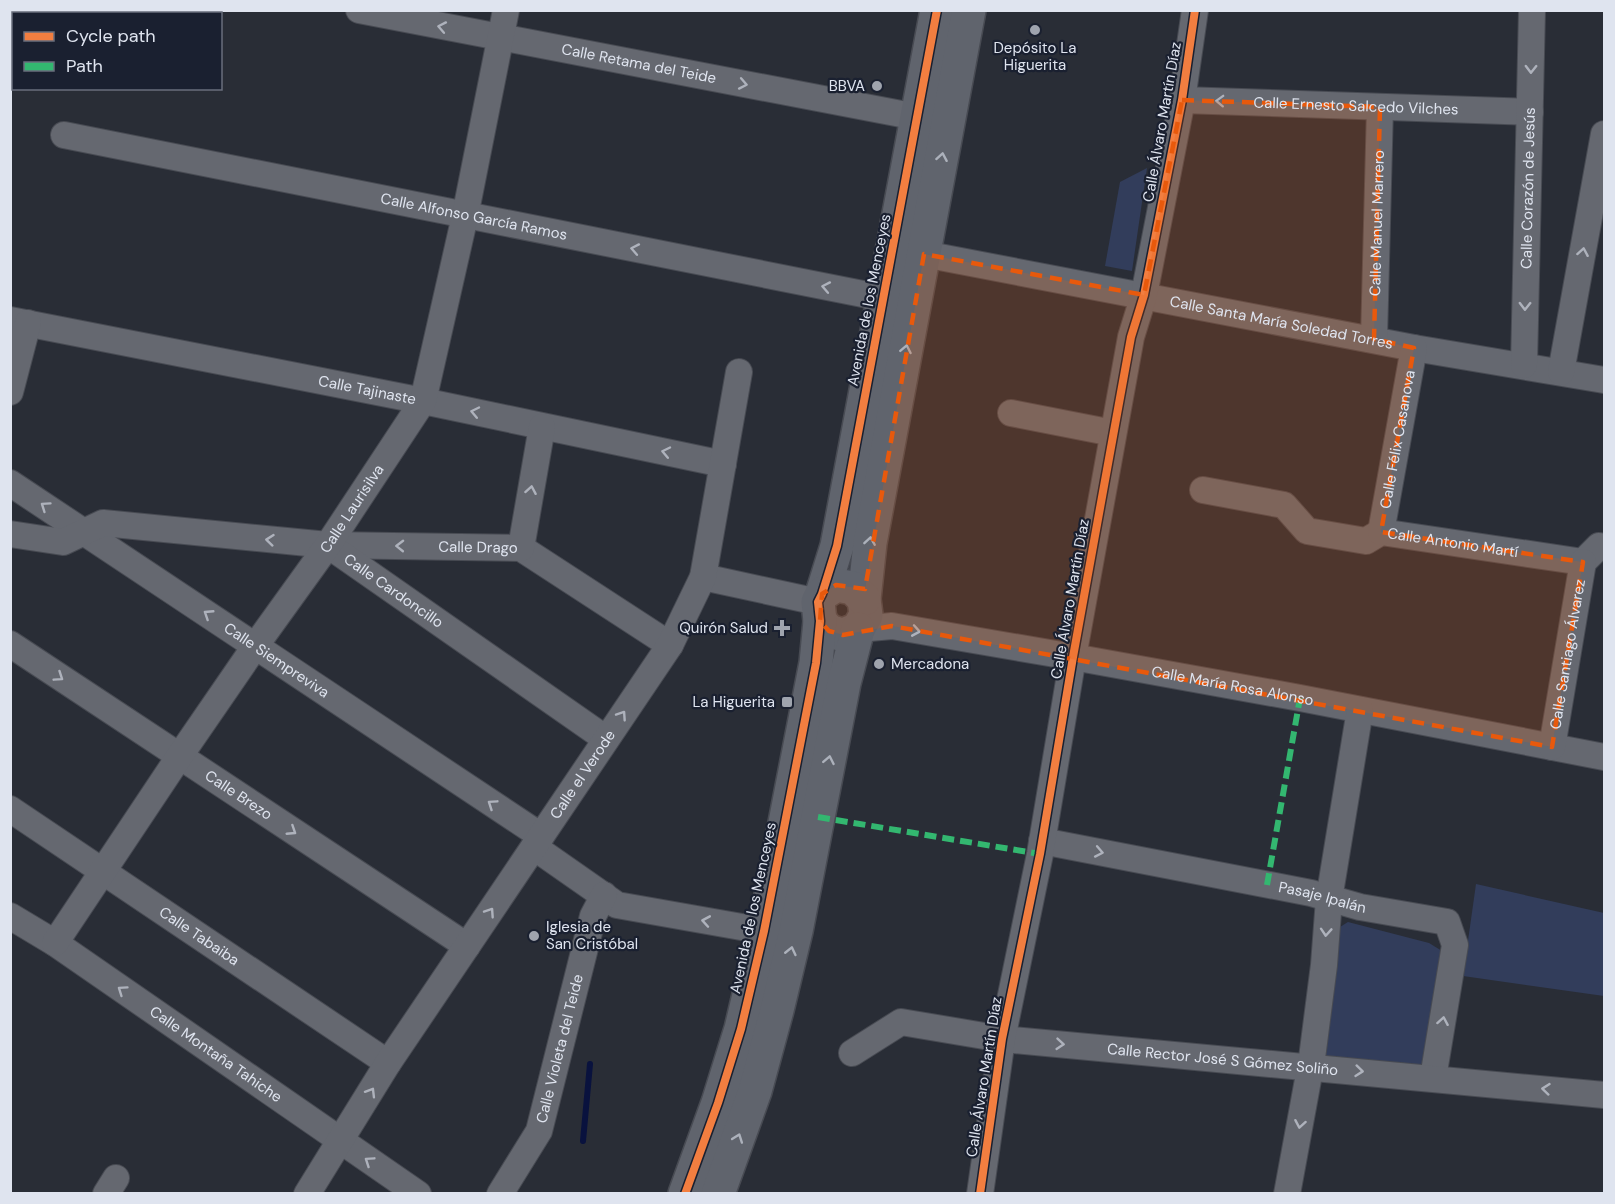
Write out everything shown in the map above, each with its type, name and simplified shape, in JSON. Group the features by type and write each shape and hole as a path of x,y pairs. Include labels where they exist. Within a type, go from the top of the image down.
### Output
{"main road":[{"name":"Avenida de los Menceyes","path":"685,1194 741,1029 764,931 816,663 820,606 837,546 937,10"},
{"path":"718,1194 755,1091 796,932 844,683 861,614 870,543 969,10"},
{"path":"820,606 829,631 843,635 861,614"}],"street":[{"name":"Calle Retama del Teide","path":"359,10 917,117"},
{"name":"Calle Laurisilva","path":"55,944 178,757 328,545 423,402 465,216 506,10"},
{"name":"Calle Álvaro Martín Díaz","path":"980,1194 1002,1039 1042,842 1072,657 1131,337 1144,295 1182,100 1195,10"},
{"name":"Calle Corazón de Jesús","path":"1524,365 1532,10"},
{"name":"Calle Ernesto Salcedo Vilches","path":"1182,100 1530,112"},
{"name":"Calle Manuel Marrero","path":"1374,339 1380,107"},
{"path":"1561,372 1605,134"},
{"name":"Calle Alfonso García Ramos","path":"64,135 883,298"},
{"name":"Calle Santa María Soledad Torres","path":"924,254 1414,348 1605,380"},
{"path":"10,392 19,321"},
{"name":"Calle Tajinaste","path":"19,321 723,464"},
{"name":"Calle Félix Casanova","path":"1381,532 1414,348"},
{"name":"Calle el Verode","path":"307,1194 388,1063 670,645 703,577 739,372"},
{"path":"1011,413 1113,433"},
{"path":"521,548 542,427"},
{"name":"Calle Siempreviva","path":"10,483 256,645 537,842 617,905 764,931"},
{"name":"Calle Antonio Martí","path":"1203,490 1284,506 1307,531 1366,541 1381,532 1583,562"},
{"name":"Calle Cardoncillo","path":"10,534 63,543 103,524 328,545 606,739"},
{"name":"Calle Drago","path":"328,545 521,548 670,645"},
{"path":"1583,562 1599,546 1605,547"},
{"name":"Calle Santiago Álvarez","path":"1552,747 1583,562"},
{"path":"703,577 820,606"},
{"name":"Calle María Rosa Alonso","path":"861,614 891,626 1072,657 1605,757"},
{"name":"Calle Brezo","path":"10,645 467,946"},
{"path":"1287,1194 1310,1067 1324,965 1329,899 1360,710"},
{"name":"Calle Tabaiba","path":"10,809 388,1063"},
{"name":"Pasaje Ipalán","path":"1042,842 1311,893 1390,913 1447,922 1455,945 1433,1078"},
{"name":"Calle Violeta del Teide","path":"500,1194 539,1131 593,916 604,896"},
{"name":"Calle Montaña Tahiche","path":"10,916 55,944 418,1194"},
{"name":"Calle Rector José S Gómez Soliño","path":"852,1053 901,1022 1002,1039 1605,1095"}],"highlighted area":[{"path":"1182,100 1380,107 1374,339 1414,348 1381,532 1583,562 1552,747 892,626 843,635 829,631 820,621 822,594 836,585 865,589 924,254 1144,295"}],"shaded area":[{"path":"1147,168 1132,271 1105,266 1120,182"},
{"path":"1476,884 1604,913 1604,996 1463,976"},
{"path":"1348,922 1429,943 1442,951 1423,1065 1331,1063 1321,1053 1340,927"}],"waterway":[{"path":"583,1141 590,1064"}],"marked path":[{"path":"1267,885 1300,698"},
{"path":"818,817 1040,854"}],"cycle path":[{"path":"685,1194 718,1103 741,1029 764,931 816,663 820,621 818,602 837,546 937,10"},
{"path":"980,1194 1002,1039 1040,854 1131,337 1144,295 1182,100 1195,10"}],"place":[{"name":"Depósito La Higuerita","path":"1035,30"},
{"name":"BBVA","path":"877,86"},
{"name":"Quirón Salud","path":"782,628"},
{"name":"Mercadona","path":"879,664"},
{"name":"La Higuerita","path":"787,702"},
{"name":"Iglesia de San Cristóbal","path":"534,936"}]}
